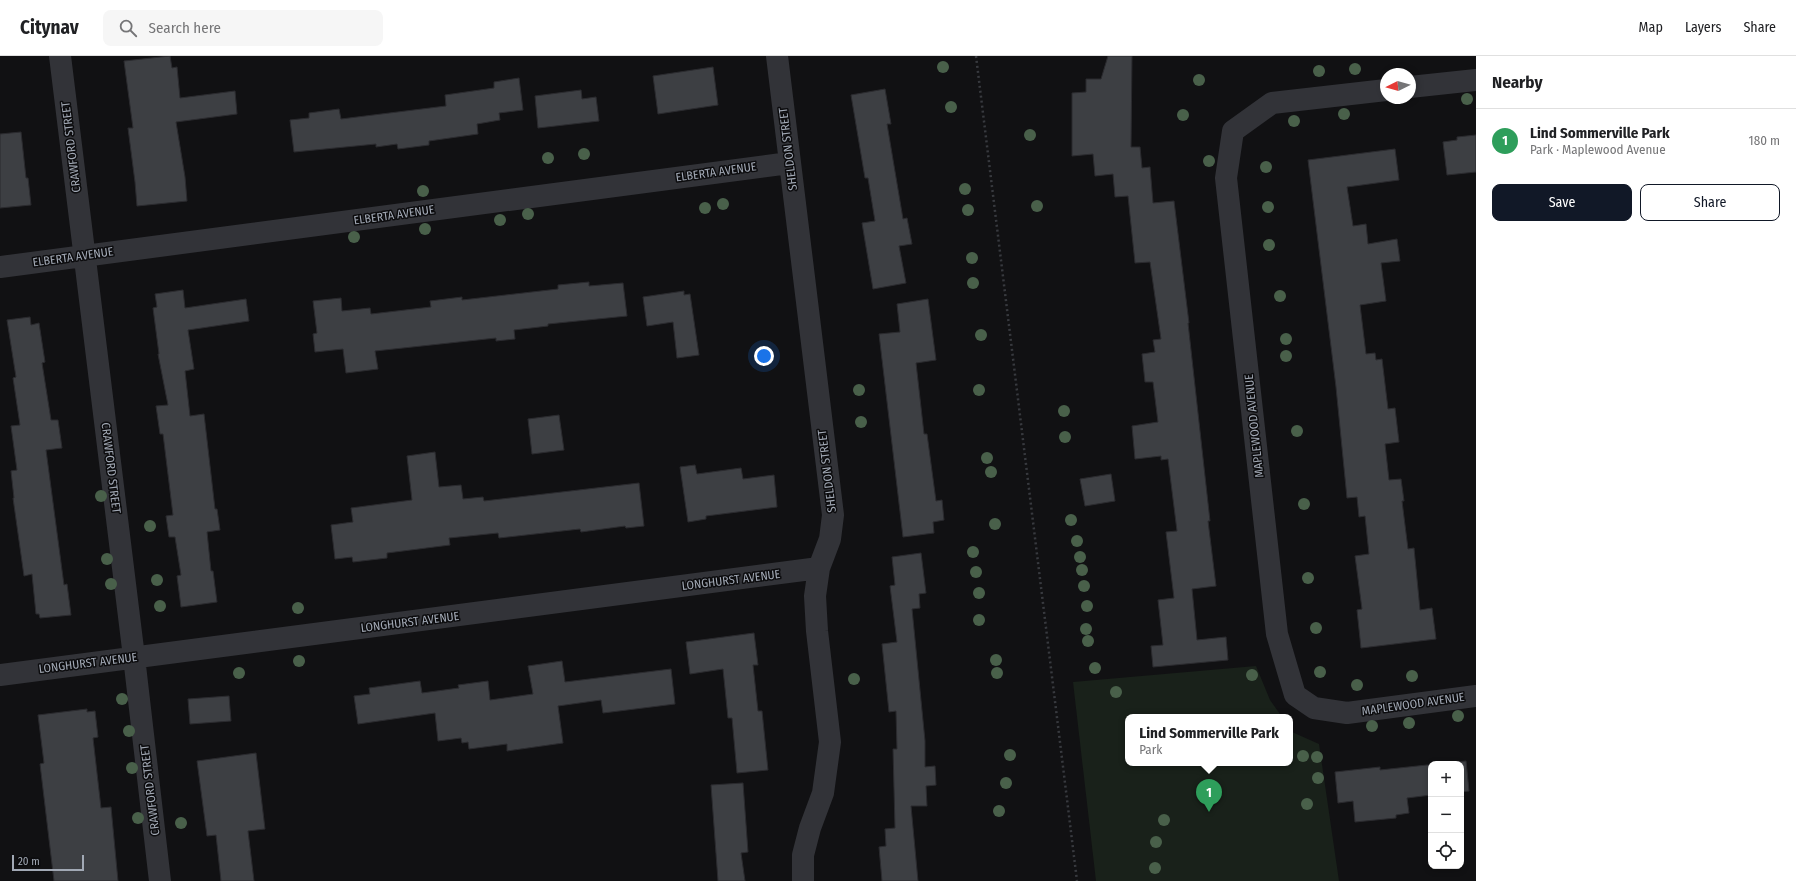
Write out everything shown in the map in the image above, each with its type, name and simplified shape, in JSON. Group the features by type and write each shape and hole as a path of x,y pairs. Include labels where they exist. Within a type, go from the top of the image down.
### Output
{"street":[{"name":"CRAWFORD STREET","path":"60,56 160,881"},
{"name":"SHELDON STREET","path":"777,56 833,515 830,539 819,568 815,596 817,631 830,742 823,793 810,828 803,855 803,881"},
{"path":"1416,86 1476,80"},
{"name":"MAPLEWOOD AVENUE","path":"1380,91 1272,103 1233,131 1226,178 1277,634 1295,695 1314,708 1347,713 1476,696"},
{"name":"ELBERTA AVENUE","path":"0,267 789,163"},
{"name":"LONGHURST AVENUE","path":"0,674 819,568"}],"path":[{"path":"976,56 1077,881"}],"shaded area":[{"path":"1256,666 1270,700 1280,714 1125,714 1125,766 1293,766 1293,732 1319,744 1339,881 1096,881 1073,682"}],"building":[{"path":"170,56 172,68 177,67 180,98 235,91 237,114 176,122 185,177 187,201 137,206 128,128 133,128 124,61"},
{"path":"1108,56 1132,56 1131,147 1140,147 1142,168 1150,167 1153,203 1174,201 1189,323 1210,521 1208,521 1216,586 1192,589 1197,640 1226,637 1228,660 1153,667 1151,646 1163,645 1158,600 1174,598 1166,532 1177,531 1168,459 1161,460 1161,456 1135,459 1132,426 1158,422 1153,382 1145,382 1142,354 1155,352 1153,340 1161,339 1150,262 1135,263 1128,196 1115,197 1113,174 1095,176 1093,154 1072,156 1072,93 1086,92 1086,79 1101,79"},
{"path":"713,67 718,105 658,114 653,76"},
{"path":"519,78 523,110 499,113 500,120 477,124 478,134 429,141 429,145 398,149 397,144 376,147 376,144 294,152 290,120 309,118 309,113 339,109 341,119 446,106 445,95 494,88 494,82"},
{"path":"885,89 891,124 887,124 903,219 907,218 912,244 899,246 906,283 873,289 862,223 875,221 868,178 865,178 851,95"},
{"path":"581,90 582,99 596,97 599,121 538,128 535,96"},
{"path":"21,132 26,178 28,178 31,205 0,208 0,134"},
{"path":"1476,135 1476,172 1447,175 1443,142 1457,140 1457,137"},
{"path":"1395,149 1399,180 1347,187 1353,226 1366,224 1368,244 1397,239 1400,261 1381,263 1386,301 1360,305 1366,354 1375,353 1376,360 1382,359 1388,409 1395,408 1399,442 1385,444 1389,480 1401,479 1408,549 1414,548 1420,610 1432,608 1436,639 1361,648 1357,610 1362,609 1355,556 1369,554 1365,516 1359,517 1357,497 1347,498 1336,387 1308,160"},
{"path":"589,282 589,286 623,283 627,316 548,324 548,326 514,330 515,339 496,341 496,338 375,351 378,369 346,373 343,349 315,352 313,334 317,333 313,301 341,298 342,311 370,308 371,314 431,307 430,301 462,297 462,300 558,289 558,285"},
{"path":"183,290 185,308 246,299 249,321 188,330 194,369 185,371 190,416 204,414 215,509 217,509 220,530 207,532 211,571 213,571 217,602 181,607 177,576 181,575 175,537 169,537 166,516 173,515 163,434 160,434 156,406 168,405 158,354 153,308 157,307 155,294"},
{"path":"684,291 684,295 690,294 699,355 677,358 673,322 647,326 643,297"},
{"path":"928,299 936,360 916,363 924,434 927,434 936,501 942,500 944,520 933,522 934,533 903,537 879,334 900,332 897,304"},
{"path":"30,317 31,325 39,323 45,362 42,363 51,420 58,420 62,448 46,450 64,585 67,584 71,615 40,618 39,614 36,614 32,574 24,576 13,498 11,471 17,470 11,426 20,425 13,378 16,377 7,320"},
{"path":"559,415 564,450 532,454 528,419"},
{"path":"435,452 439,487 461,485 463,499 483,497 484,501 639,483 644,526 626,528 625,526 581,532 580,529 499,538 498,533 449,538 450,545 387,553 387,558 353,562 352,557 335,559 331,525 353,522 351,508 412,500 407,456"},
{"path":"695,465 697,474 741,468 743,479 774,475 777,507 706,516 706,519 688,522 680,467"},
{"path":"1111,474 1115,501 1085,506 1080,479"},
{"path":"921,553 926,593 919,594 920,608 912,609 925,741 925,767 935,766 936,785 926,786 927,806 911,806 918,881 882,881 879,847 886,846 885,829 895,828 893,749 897,749 896,711 889,712 882,644 897,642 890,586 895,585 892,557"},
{"path":"754,633 758,665 753,665 758,711 762,711 768,770 737,773 732,718 728,718 723,669 690,674 686,642"},
{"path":"562,661 565,682 671,669 675,704 603,713 601,700 558,706 563,743 507,751 507,744 469,749 468,742 462,743 461,738 438,741 435,713 358,724 354,696 370,694 369,688 420,681 422,693 459,688 458,685 488,681 490,700 533,694 528,666"},
{"path":"229,696 231,721 190,724 188,699"},
{"path":"87,709 87,712 95,711 98,737 93,738 101,808 111,807 118,881 54,881 40,764 44,763 38,715"},
{"path":"256,753 265,829 248,831 254,881 221,881 216,835 207,836 197,761"},
{"path":"1464,761 1466,761 1469,791 1464,792"},
{"path":"1428,765 1428,795 1407,798 1409,813 1396,815 1396,818 1355,822 1353,801 1338,803 1335,772 1380,767 1380,770"},
{"path":"743,783 748,852 741,853 745,881 718,881 711,785"}],"place":[{"name":"Lind Sommerville Park","path":"1209,812"}]}
